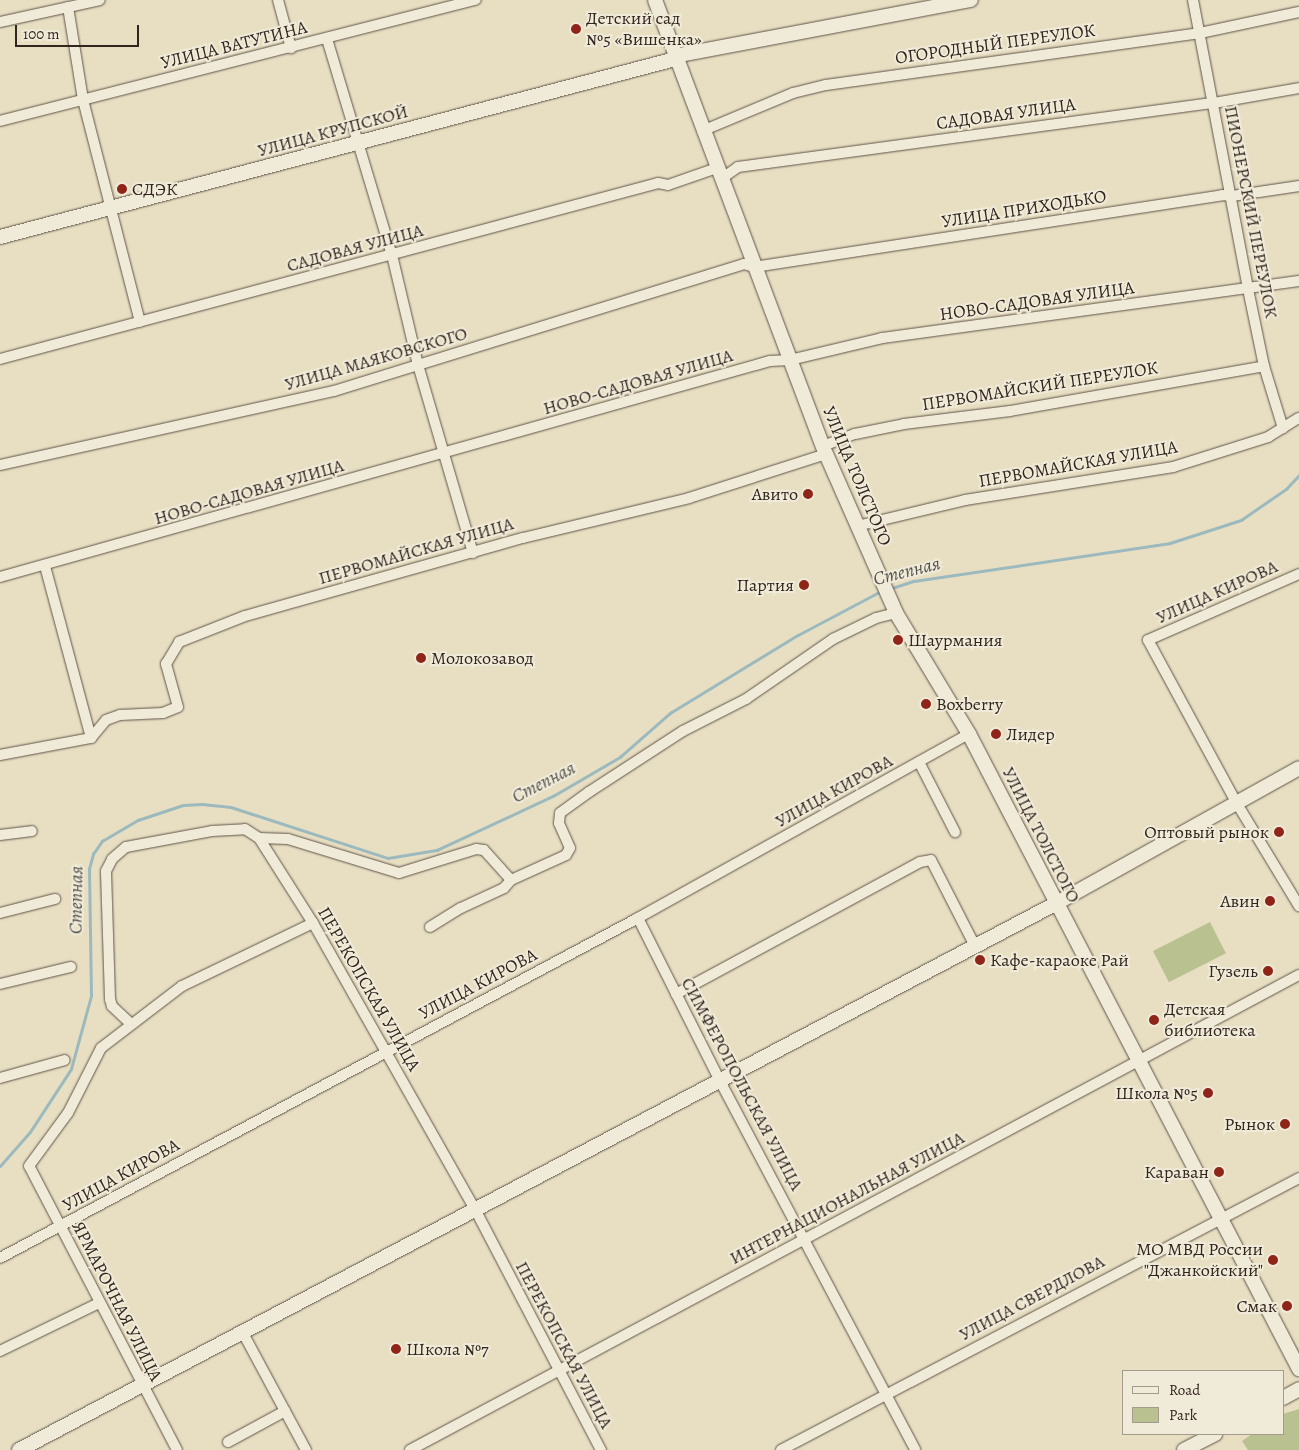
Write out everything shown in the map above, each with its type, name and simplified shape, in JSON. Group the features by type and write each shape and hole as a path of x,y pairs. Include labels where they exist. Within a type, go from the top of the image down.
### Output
{"main road":[{"name":"УЛИЦА ТОЛСТОГО","path":"655,0 674,58 824,450 894,610 969,734 1218,1218 1299,1369"},
{"name":"УЛИЦА КРУПСКОЙ","path":"0,237 674,58 972,0"},
{"path":"19,1450 476,1211 1055,904 1299,768"},
{"path":"1284,1397 1299,1389"},
{"path":"1184,1450 1213,1435"}],"street":[{"path":"0,22 100,0"},
{"path":"278,0 291,48"},
{"name":"УЛИЦА ВАТУТИНА","path":"0,121 476,0"},
{"name":"ПИОНЕРСКИЙ ПЕРЕУЛОК","path":"1193,0 1264,366 1283,428"},
{"path":"68,7 83,100 140,322"},
{"name":"ОГОРОДНЫЙ ПЕРЕУЛОК","path":"702,131 767,103 826,85 1200,33 1299,12"},
{"path":"327,39 356,144 392,254 418,365 446,454 473,553"},
{"name":"САДОВАЯ УЛИЦА","path":"0,359 658,183 668,186 719,173 738,166 1214,103 1299,88"},
{"name":"УЛИЦА ПРИХОДЬКО","path":"754,267 1222,195 1232,196 1299,186"},
{"name":"УЛИЦА МАЯКОВСКОГО","path":"0,465 334,391 744,264 754,267"},
{"name":"НОВО-САДОВАЯ УЛИЦА","path":"0,576 44,566 446,454 673,387 770,361 790,360 882,338 1299,281"},
{"name":"ПЕРВОМАЙСКИЙ ПЕРЕУЛОК","path":"824,450 856,434 904,424 1010,411 1264,366"},
{"name":"ПЕРВОМАЙСКАЯ УЛИЦА","path":"857,526 965,500 1173,467 1268,437 1299,418"},
{"name":"ПЕРВОМАЙСКАЯ УЛИЦА","path":"92,738 106,720 120,715 164,713 178,707 166,664 179,642 245,616 473,553 689,498 824,450"},
{"path":"0,755 92,738 44,566"},
{"name":"УЛИЦА КИРОВА","path":"1236,802 1148,640 1299,574"},
{"path":"430,927 504,888 511,880 566,855 570,848 559,823 560,813 590,792 683,731 746,699 833,639 894,610"},
{"name":"УЛИЦА КИРОВА","path":"0,1258 638,918 969,734"},
{"path":"919,762 955,832"},
{"path":"1236,802 1299,906"},
{"path":"313,923 182,986 130,1023 112,1006 110,999 106,872 112,859 126,847 203,833 245,829 259,838 288,839 398,873 476,849 484,850 511,880"},
{"path":"0,835 32,832"},
{"name":"ПЕРЕКОПСКАЯ УЛИЦА","path":"259,838 313,923 476,1211 601,1450"},
{"path":"676,994 920,862 931,860 975,946"},
{"path":"0,913 55,899"},
{"name":"СИМФЕРОПОЛЬСКАЯ УЛИЦА","path":"638,918 720,1081 804,1237 884,1395 915,1450"},
{"path":"0,984 71,967"},
{"name":"ИНТЕРНАЦИОНАЛЬНАЯ УЛИЦА","path":"410,1450 560,1372 804,1237 1138,1062 1299,975"},
{"name":"ЯРМАРОЧНАЯ УЛИЦА","path":"130,1023 101,1048 68,1113 29,1166 177,1450"},
{"path":"0,1078 65,1060"},
{"name":"УЛИЦА СВЕРДЛОВА","path":"781,1450 1218,1218 1299,1178"},
{"path":"0,1351 99,1303"},
{"path":"243,1333 306,1450"},
{"path":"228,1442 285,1411"}],"green space":[{"path":"1210,922 1226,953 1169,982 1153,951"},
{"path":"1299,1409 1299,1450 1248,1450 1242,1441 1251,1435 1284,1435 1284,1414"}],"waterway":[{"name":"Степная","path":"889,589 914,581 1170,543 1241,520 1286,489 1299,475"},
{"name":"Степная","path":"0,1166 30,1132 71,1069 91,996 89,869 93,854 102,841 138,820 183,805 202,804 231,807 388,858 437,850 553,796 620,757 670,713 798,635 881,591"}],"place":[{"name":"Детский сад №5 «Вишенка»","path":"576,29"},
{"name":"СДЭК","path":"122,189"},
{"name":"Авито","path":"808,494"},
{"name":"Партия","path":"804,585"},
{"name":"Шаурмания","path":"898,640"},
{"name":"Молокозавод","path":"421,658"},
{"name":"Boxberry","path":"926,704"},
{"name":"Лидер","path":"996,734"},
{"name":"Оптовый рынок","path":"1279,832"},
{"name":"Авин","path":"1270,901"},
{"name":"Кафе-караоке Рай","path":"980,960"},
{"name":"Гузель","path":"1268,971"},
{"name":"Детская библиотека","path":"1154,1020"},
{"name":"Школа №5","path":"1208,1093"},
{"name":"Рынок","path":"1285,1124"},
{"name":"Караван","path":"1219,1172"},
{"name":"МО МВД России \"Джанкойский\"","path":"1273,1260"},
{"name":"Смак","path":"1287,1306"},
{"name":"Школа №7","path":"396,1349"}]}
